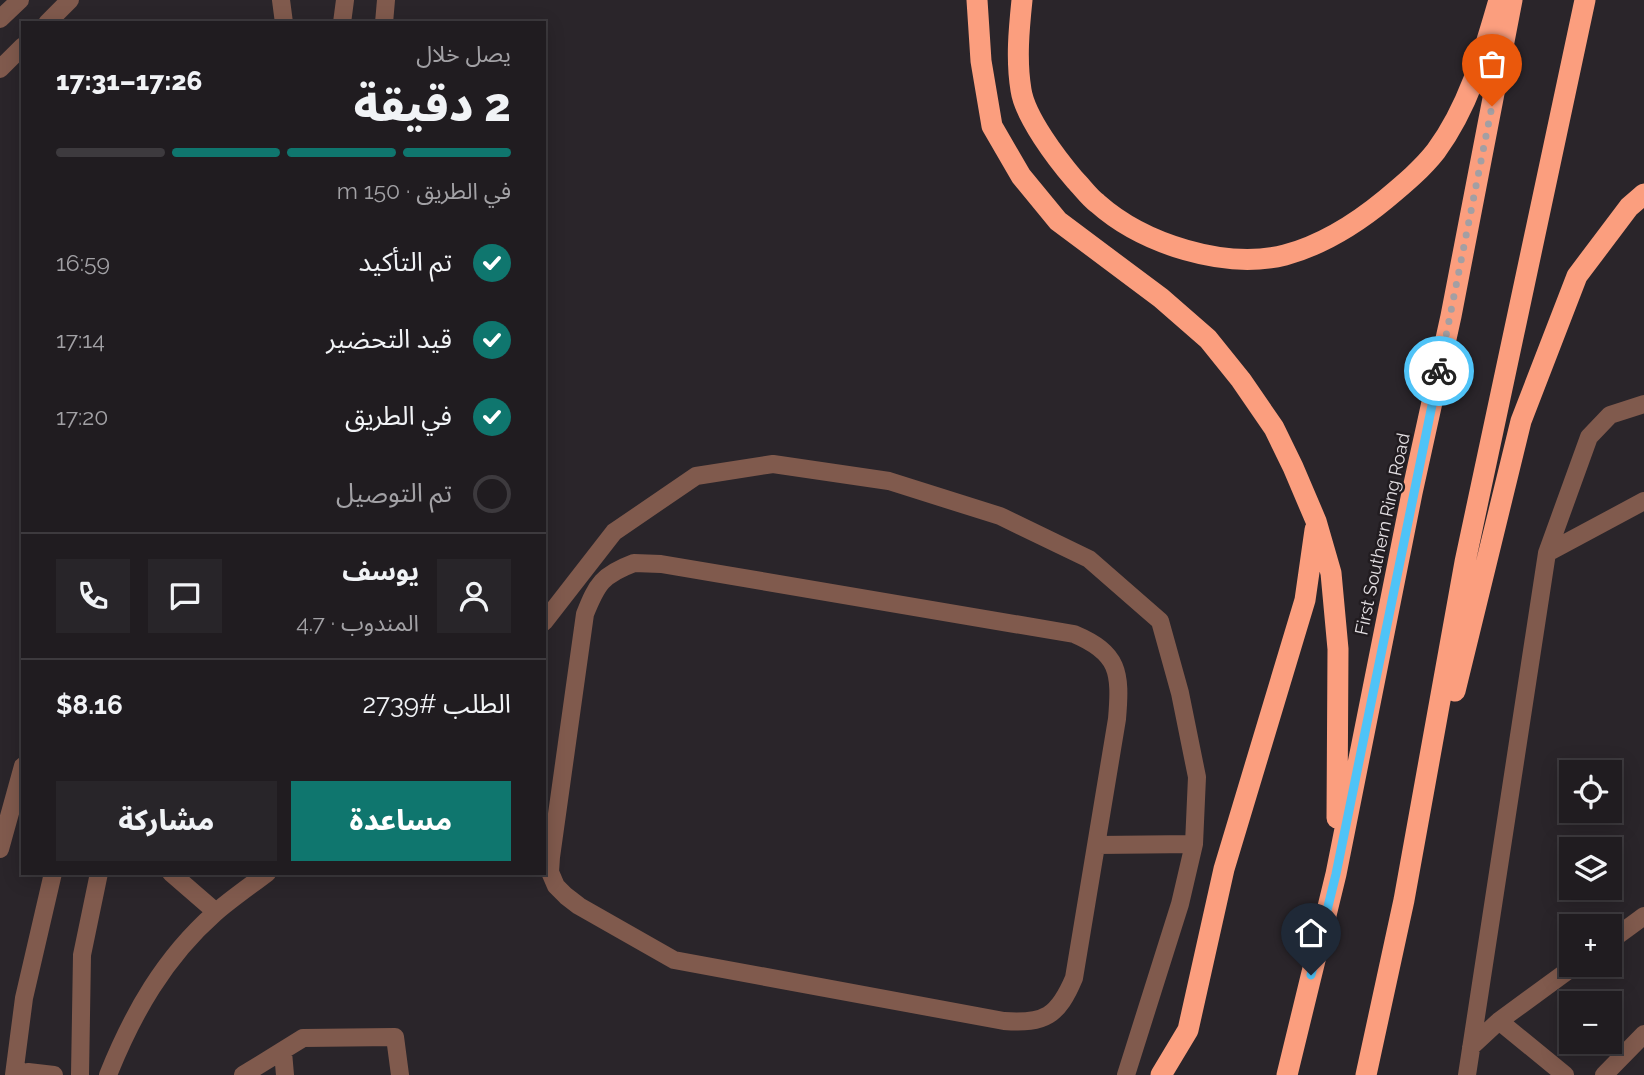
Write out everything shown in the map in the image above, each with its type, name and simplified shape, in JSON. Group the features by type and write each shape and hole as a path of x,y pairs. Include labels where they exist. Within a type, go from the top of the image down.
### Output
{"highway":[{"path":"977,0 981,61 992,126 1021,176 1058,221 1161,298 1208,339 1274,428 1316,521 1331,573 1338,649 1336,874"},
{"path":"1023,0 1018,39 1021,92 1040,134 1065,169 1096,203 1130,226 1201,255 1245,260 1285,255 1325,239 1365,216 1406,183 1434,153 1455,124 1481,60 1499,0"},
{"name":"First Southern Ring Road","path":"1287,1075 1336,874 1513,0"},
{"path":"1404,900 1465,562 1585,0"},
{"path":"1366,1075 1404,900 1521,421 1577,276 1629,207 1644,194"},
{"path":"1161,1075 1188,1030 1224,869 1305,600 1316,521"}],"street":[{"path":"1,15 20,0"},
{"path":"49,21 70,0"},
{"path":"281,0 284,21"},
{"path":"342,21 345,0"},
{"path":"384,21 386,0"},
{"path":"0,69 21,48"},
{"path":"1467,1075 1547,554 1589,437 1610,415 1644,404"},
{"path":"546,619 614,531 696,475 773,464 889,481 1000,516 1089,559 1160,621 1180,693 1197,777 1194,844 1180,904 1126,1075"},
{"path":"1547,554 1644,501"},
{"path":"634,563 661,564 1073,634 1097,644 1113,661 1120,690 1097,845 1074,978 1064,1001 1050,1015 1029,1023 1004,1021 674,960 579,906 556,886 550,872 585,614 595,588 614,570 634,563"},
{"path":"0,849 21,773"},
{"path":"1097,845 1194,844"},
{"path":"53,875 24,998 15,1075 28,1072 54,1075"},
{"path":"80,1075 82,955 99,875"},
{"path":"174,875 216,912"},
{"path":"108,1075 125,1032 152,984 176,953 216,912 264,875"},
{"path":"1622,932 1644,916"},
{"path":"1471,1047 1499,1021 1559,977"},
{"path":"1499,1021 1564,1075"},
{"path":"1604,1075 1644,1034"},
{"path":"243,1075 303,1038 395,1037 400,1075"},
{"path":"283,1052 285,1075"}],"way so far":[{"path":"1439,371 1492,106"}],"route":[{"path":"1311,975 1336,874 1439,371"}]}
